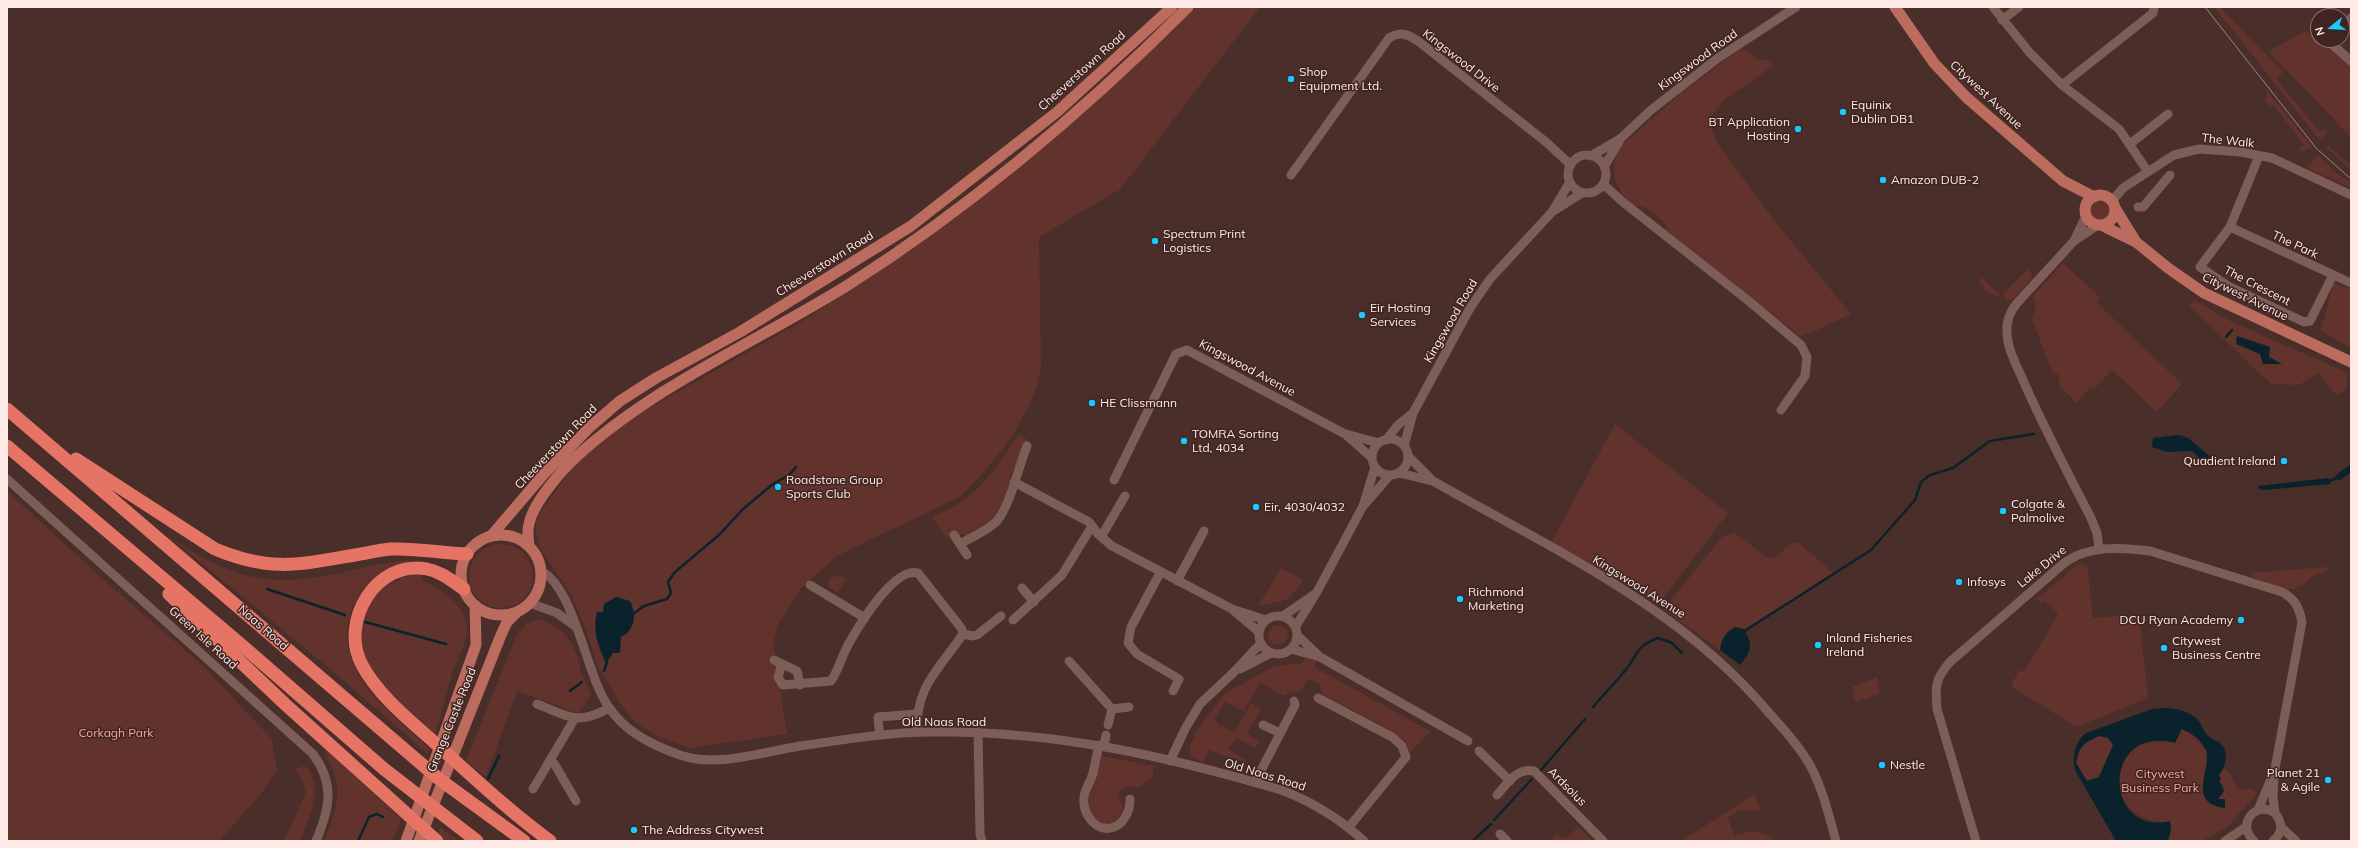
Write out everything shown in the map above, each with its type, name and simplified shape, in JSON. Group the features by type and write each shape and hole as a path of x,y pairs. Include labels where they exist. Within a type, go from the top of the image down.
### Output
{"highway":[{"name":"Naas Road","path":"7,409 439,779 524,841"},
{"path":"34,432 215,549 238,559 266,565 291,566 390,549 428,549 467,554"},
{"path":"7,446 384,769 477,841"},
{"path":"66,495 286,705 437,841"},
{"path":"464,589 442,573 426,569 405,570 393,574 373,587 362,604 356,622 355,647 362,665 374,682 396,707 476,780 550,841"}],"main road":[{"name":"Cheeverstown Road","path":"491,536 544,474 591,426 620,401 656,378 740,332 911,226 1057,112 1172,7"},
{"name":"Cheeverstown Road","path":"528,546 529,523 537,504 574,459 600,436 634,410 771,331 914,241 994,180 1084,105 1188,7"},
{"name":"Citywest Avenue","path":"1895,7 1902,13 1934,63 1966,97 2063,181 2086,211"},
{"name":"Citywest Avenue","path":"2063,181 2094,197"},
{"path":"2104,196 2113,205 2112,220 2099,225 2090,222 2086,211 2094,197 2104,196"},
{"name":"Citywest Avenue","path":"2113,205 2136,242"},
{"name":"Citywest Avenue","path":"2099,225 2136,242 2168,268 2204,293 2351,362"},
{"path":"502,535 514,537 528,546 536,555 541,571 539,588 530,603 516,612 495,614 475,605 464,589 461,571 467,554 481,540 491,536 502,535"},
{"name":"Grange Castle Road","path":"406,841 476,645 475,605"},
{"name":"Grange Castle Road","path":"419,841 462,729 501,635 508,622 516,612"}],"street":[{"name":"Kingswood Road","path":"1591,156 1620,139 1679,87 1796,7"},
{"path":"1993,7 2030,53 2062,85 2118,129 2161,183"},
{"path":"2002,20 2018,7"},
{"path":"2062,85 2153,13 2154,7"},
{"name":"Kingswood Drive","path":"1291,175 1389,38 1401,33 1409,34 1546,142 1571,165"},
{"path":"2336,48 2351,61"},
{"path":"2130,144 2168,114"},
{"name":"Kingswood Road","path":"1604,167 1620,139"},
{"name":"The Walk","path":"2113,205 2123,188 2174,155 2194,149 2209,148 2272,158 2351,195"},
{"path":"1591,156 1597,158 1604,167 1606,178 1603,184 1594,192 1582,192 1573,187 1570,182 1569,170 1571,165 1580,157 1591,156"},
{"name":"The Crescent","path":"2259,156 2230,227 2200,267 2217,280 2304,322 2310,321 2333,275"},
{"path":"2138,207 2144,206 2161,183 2170,175"},
{"name":"Kingswood Road","path":"1404,446 1413,413 1470,308 1490,279 1552,212 1570,182"},
{"path":"1603,184 1624,203 1722,279 1801,345 1807,357 1805,376 1781,410"},
{"name":"Kingswood Road","path":"1552,212 1582,192"},
{"path":"2074,241 2086,211"},
{"path":"2099,225 2074,241 2012,309 2007,332 2008,344 2029,394 2097,533 2099,549"},
{"name":"The Park","path":"2230,227 2351,283"},
{"name":"Kingswood Avenue","path":"1114,480 1176,354 1187,350 1345,434 1373,462"},
{"name":"Kingswood Road","path":"1383,441 1398,425 1413,413"},
{"name":"Kingswood Avenue","path":"1345,434 1383,441"},
{"path":"1296,626 1317,592 1363,506 1373,462 1374,450 1383,441 1397,441 1404,446 1408,456 1407,464 1363,506"},
{"path":"960,544 988,528 998,520 1006,507 1027,446"},
{"name":"Kingswood Avenue","path":"1408,456 1433,481 1621,588 1658,611 1712,653 1762,703 1799,748 1818,782 1836,841"},
{"path":"1373,462 1381,473 1395,474"},
{"name":"Kingswood Avenue","path":"1395,474 1433,481"},
{"name":"Green Isle Road","path":"7,478 313,754 322,766 329,797 326,812 316,841"},
{"path":"1014,482 1069,511 1092,526 1101,537 1112,546 1160,573 1232,609 1266,620"},
{"path":"1101,537 1125,496"},
{"path":"1013,620 1062,575 1092,526"},
{"path":"1177,581 1204,531"},
{"path":"954,535 967,555"},
{"name":"Lake Drive","path":"1976,841 1937,708 1936,692 1940,674 1950,662 2063,564 2079,554 2099,549 2132,548 2150,551 2282,592 2292,598 2300,613 2302,622 2274,774 2273,797 2275,813 2281,827"},
{"name":"Old Naas Road","path":"541,571 549,575 568,605 592,676 609,708 623,724 646,742 688,758 736,758 806,745 917,732 978,732 1039,736 1101,746 1255,782 1305,799 1349,827 1364,841"},
{"path":"800,685 797,671 778,662 778,673 780,682 783,685 800,685 831,682 848,645 865,618 884,593 902,575 914,572 921,575 962,629 963,634"},
{"path":"1160,573 1131,627 1128,643 1137,654 1179,679 1173,691"},
{"path":"810,586 865,618"},
{"path":"1022,588 1034,602"},
{"path":"1283,616 1317,592"},
{"path":"530,603 562,615 576,627"},
{"path":"1232,609 1259,632 1261,643 1271,653"},
{"path":"1259,632 1266,620 1277,615 1283,616 1296,626 1298,636 1320,657 1468,741"},
{"path":"963,634 973,636 977,635 1001,616"},
{"path":"917,732 917,714 923,692 931,675 963,634"},
{"path":"1234,672 1271,653 1282,654 1291,649 1298,636"},
{"path":"1170,761 1185,729 1200,704 1234,672 1261,643"},
{"path":"1291,649 1320,657"},
{"path":"1069,661 1112,709"},
{"path":"1318,698 1392,737 1402,746 1406,757 1349,827"},
{"path":"1255,782 1295,704 1294,701"},
{"path":"537,704 575,718 589,718 609,708"},
{"path":"1112,709 1129,707"},
{"path":"1108,725 1112,709"},
{"path":"879,728 878,717 917,714"},
{"path":"533,790 575,718"},
{"path":"1263,725 1280,733"},
{"path":"978,732 980,834 982,841"},
{"path":"1106,736 1101,746 1093,774 1084,797 1088,815 1097,827 1103,829 1116,826 1128,813 1130,799"},
{"path":"1480,751 1510,781"},
{"path":"550,760 556,765 576,801"},
{"name":"Ardsolus","path":"1497,795 1519,772 1526,769 1534,771 1603,841"},
{"name":"Lake Drive","path":"2246,827 2249,817 2258,810 2274,774"},
{"path":"2258,810 2267,809 2275,813"},
{"path":"2225,841 2246,827 2253,841 2250,841"},
{"path":"2273,841 2280,833 2281,827"},
{"path":"2281,827 2296,841"},
{"path":"1500,834 1507,841"}],"green space":[{"name":"Roadstone Group Sports Club","path":"1193,7 1260,7 1118,192 1117,191 1039,237 1041,367 1037,385 1030,402 1011,437 999,454 961,496 837,556 801,588 778,625 773,643 787,734 690,748 658,737 635,722 623,707 598,667 584,625 571,594 540,549 535,528 539,514 579,458 634,417 811,316 964,211 1005,179"},
{"path":"2214,7 2220,7 2283,72 2276,79 2320,132 2325,129 2326,130 2326,135 2319,139"},
{"path":"2306,31 2310,34 2310,48 2328,48 2351,66 2351,137 2269,52"},
{"path":"1744,49 1758,60 1770,61 1773,66 1723,101 1713,114 1712,128 1717,143 1774,220 1851,314 1815,331 1800,336 1667,231 1666,224 1649,209 1634,205 1622,193 1615,179 1614,163 1620,147 1680,94 1739,50"},
{"path":"2267,91 2312,147 2302,152 2299,149 2304,145 2273,104 2268,108 2268,102 2265,102"},
{"path":"2329,146 2351,166 2351,169 2326,148"},
{"path":"2318,155 2338,174 2351,182 2351,188 2307,168"},
{"path":"2100,201 2107,204 2110,211 2107,218 2100,221 2093,218 2090,211 2093,204"},
{"path":"2063,263 2101,298 2097,303 2182,384 2157,412 2112,370 2094,389 2091,386 2077,403 2059,386 2059,375 2053,373 2032,320 2036,305 2033,296"},
{"path":"2028,269 2032,278 2012,300 2006,301 2006,298 2002,295"},
{"path":"1981,277 2001,295 1998,297 1988,292 1979,283"},
{"path":"2333,283 2351,289 2351,348 2321,331"},
{"path":"2195,300 2230,321 2346,372 2347,389 2336,395 2318,373 2299,385 2271,384 2189,306"},
{"path":"1615,424 1728,513 1662,600 1657,602 1551,543"},
{"path":"1018,435 1028,440 1011,475 1006,497 998,512 990,521 965,537 963,533 959,535 957,532 947,538 932,517 960,502 982,484 992,473"},
{"name":"Corkagh Park","path":"7,491 105,581 200,663 272,739 277,770 260,795 219,841 7,841"},
{"path":"1735,533 1767,557 1773,559 1792,543 1798,542 1833,573 1745,629 1750,648 1740,665 1664,609 1722,537"},
{"path":"166,534 219,566 237,573 275,580 296,580 318,577 385,563 408,560 408,566 378,579 369,584 363,590 351,611 347,636 350,655 358,674 384,707 430,749 428,754 328,667"},
{"path":"501,544 519,550 527,558 533,576 527,594 519,602 501,608 483,602 475,594 469,576 475,558 483,550"},
{"path":"2077,565 2087,565 2093,618 2139,614 2148,698 2076,727 2011,686 2019,670 2024,672 2058,614 2045,601 2040,603 2037,599"},
{"path":"2327,567 2328,570 2310,578 2302,586 2300,584 2294,590 2292,588 2287,591 2252,577 2251,573"},
{"path":"1281,568 1304,580 1288,599 1258,606"},
{"path":"409,575 423,575 422,581 438,588 446,594 459,608 467,624 466,638 452,674 434,736 382,685 371,670 364,655 361,638 363,620 366,611 375,597 394,582"},
{"path":"841,576 846,578 838,593 829,587 828,581 830,577"},
{"path":"539,620 556,627 568,638 576,652 581,668 580,670 591,695 578,713 517,691 486,777 466,761 517,635 526,624"},
{"path":"1278,625 1285,628 1288,635 1285,642 1278,645 1271,642 1268,635 1271,628"},
{"path":"1306,658 1317,661 1314,667 1430,731 1410,753 1405,740 1375,722 1322,694 1320,684 1308,679 1299,693 1293,692 1284,696 1260,683 1244,711 1225,702 1215,718 1219,725 1235,732 1251,703 1261,709 1247,733 1260,742 1255,748 1236,738 1228,749 1247,761 1246,763 1208,750 1204,761 1202,762 1191,757 1190,747 1196,732 1224,694 1274,666 1302,663"},
{"path":"1877,677 1880,694 1855,702 1852,687"},
{"name":"Citywest Business Park","path":"2182,729 2195,736 2206,751 2207,767 2204,772 2207,799 2220,800 2217,799 2219,775 2224,769 2228,771 2238,789 2253,789 2257,794 2227,827 2202,841 2168,841 2171,830 2165,822 2151,820 2139,815 2129,807 2122,796 2118,785 2119,773 2123,761 2133,750 2144,744 2171,737"},
{"path":"2100,736 2108,738 2113,745 2099,777 2087,781 2076,763 2084,745 2090,740"},
{"path":"325,748 401,819 392,841 324,841 337,802 337,785"},
{"path":"1102,756 1154,766 1153,777 1138,788 1127,786 1122,789 1118,795 1124,810 1115,821 1109,825 1098,821 1091,815 1089,807 1089,796"},
{"path":"305,766 311,774 314,783 314,802 300,841 284,841 306,792 302,780 294,769"},
{"path":"1755,794 1760,810 1739,811 1728,817 1734,836 1753,831 1772,837 1773,841 1681,841"},
{"path":"440,827 458,841 444,841 437,835"},
{"path":"1578,827 1593,841 1549,841 1556,835 1567,838"}],"water":[{"path":"2237,336 2270,347 2269,357 2282,364 2263,364 2260,354 2236,344"},
{"path":"2179,435 2188,438 2219,464 2204,460 2192,451 2167,452 2152,447 2153,438"},
{"path":"2351,464 2351,472 2339,481 2335,476"},
{"path":"2328,478 2331,484 2264,490 2259,489 2258,486"},
{"path":"616,597 630,601 634,612 634,617 632,626 626,634 621,637 620,653 613,653 606,664 597,639 595,626 597,612 603,612 604,604"},
{"path":"1735,627 1744,629 1750,644 1749,652 1740,665 1720,650 1724,637"},
{"path":"2152,709 2174,709 2189,713 2197,719 2205,733 2219,742 2225,750 2225,763 2219,775 2221,780 2219,781 2224,791 2218,799 2225,799 2225,808 2213,805 2206,799 2203,792 2203,784 2207,757 2206,750 2199,740 2182,729 2175,743 2151,741 2134,749 2123,763 2120,780 2123,798 2132,813 2148,821 2170,821 2171,830 2168,841 2116,841 2076,772 2074,762 2075,751 2082,736 2086,733","holes":["2100,736 2108,738 2113,745 2099,777 2087,781 2076,763 2079,752 2083,745 2090,740"]}],"waterway":[{"path":"2226,337 2232,330"},
{"path":"1743,632 1871,550 1915,500 1921,482 1930,475 1953,468 1990,441 2034,434"},
{"path":"632,615 644,606 667,599 671,593 668,582 675,572 719,535 743,509 773,484 789,475 796,467"},
{"path":"2329,481 2337,478"},
{"path":"267,589 345,615"},
{"path":"365,622 446,644"},
{"path":"1593,707 1624,672 1640,648 1650,641 1658,638 1672,643 1682,653"},
{"path":"604,671 607,662"},
{"path":"570,691 582,682"},
{"path":"1541,770 1585,719"},
{"path":"488,779 499,756"},
{"path":"1494,820 1532,779"},
{"path":"358,841 369,817 377,814 383,817"},
{"path":"1473,841 1491,824"}],"tram line":[{"path":"2205,7 2316,148 2351,179"}],"place":[{"name":"Shop Equipment Ltd.","path":"1291,79"},
{"name":"Equinix Dublin DB1","path":"1843,112"},
{"name":"BT Application Hosting","path":"1798,129"},
{"name":"Amazon DUB-2","path":"1883,180"},
{"name":"Spectrum Print Logistics","path":"1155,241"},
{"name":"Eir Hosting Services","path":"1362,315"},
{"name":"HE Clissmann","path":"1092,403"},
{"name":"TOMRA Sorting Ltd, 4034","path":"1184,441"},
{"name":"Quadient Ireland","path":"2284,461"},
{"name":"Roadstone Group Sports Club","path":"778,487"},
{"name":"Eir, 4030/4032","path":"1256,507"},
{"name":"Colgate & Palmolive","path":"2003,511"},
{"name":"Infosys","path":"1959,582"},
{"name":"Richmond Marketing","path":"1460,599"},
{"name":"DCU Ryan Academy","path":"2241,620"},
{"name":"Inland Fisheries Ireland","path":"1818,645"},
{"name":"Citywest Business Centre","path":"2164,648"},
{"name":"Nestle","path":"1882,765"},
{"name":"Planet 21 & Agile","path":"2328,780"},
{"name":"The Address Citywest","path":"634,830"}]}
